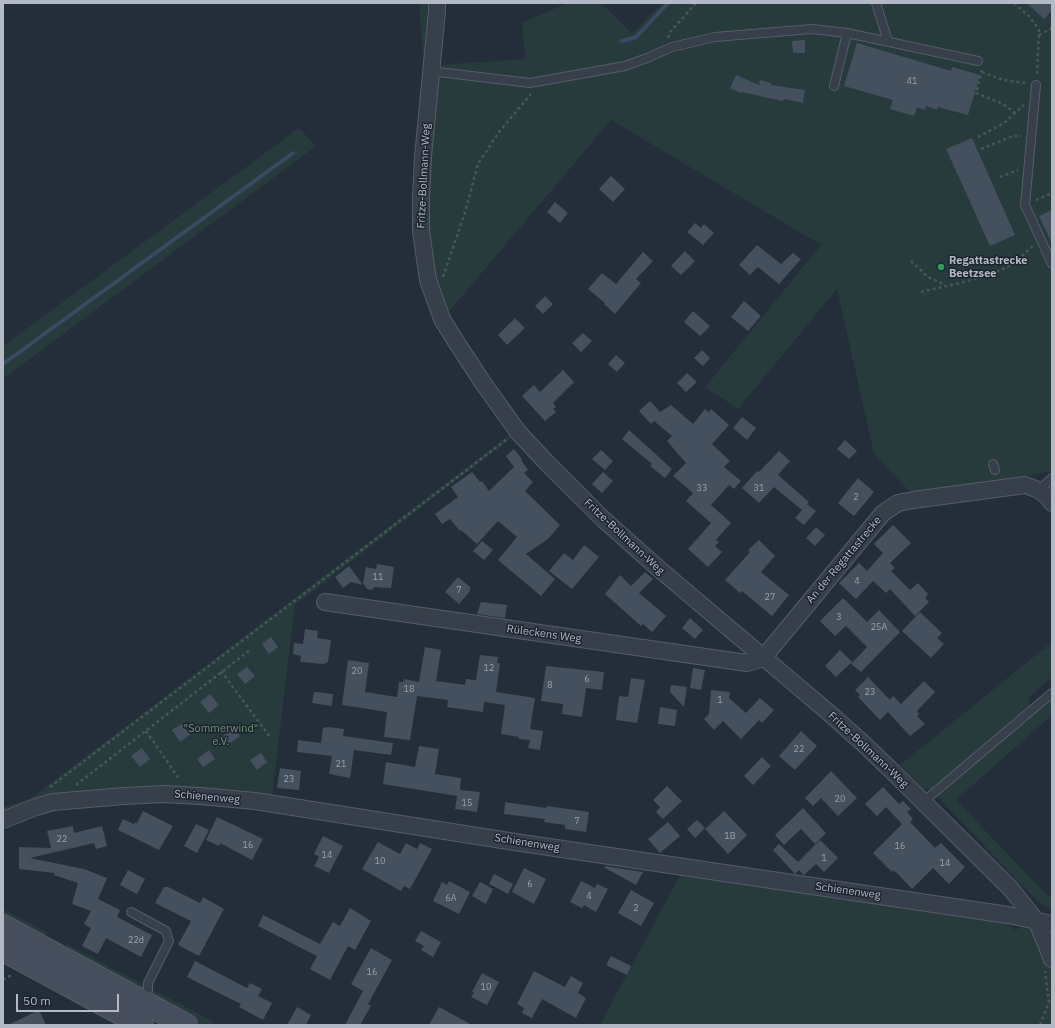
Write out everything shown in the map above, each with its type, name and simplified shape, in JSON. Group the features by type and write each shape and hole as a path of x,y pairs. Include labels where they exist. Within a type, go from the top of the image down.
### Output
{"main road":[{"path":"6,934 186,1025"},
{"path":"3,950 142,1025"}],"street":[{"name":"Fritze-Bollmann-Weg","path":"436,3 437,11 430,71 421,196 421,231 428,280 442,319 455,340 518,432 603,519 688,594 865,745 1045,923 1048,965"},
{"name":"An der Regattastrecke","path":"763,658 883,513 898,503 1025,485 1039,490"},
{"path":"1039,490 1052,503"},
{"name":"Rüleckens Weg","path":"325,602 747,663 763,658"},
{"name":"Schienenweg","path":"3,820 36,806 53,802 124,796 163,794 255,801 515,842 1008,915 1045,923"}],"lane":[{"path":"876,3 888,41"},
{"path":"430,71 530,83 625,66 666,50 715,37 812,30 888,41 978,61"},
{"path":"834,86 848,34"},
{"path":"1036,85 1025,205 1052,264"},
{"path":"1039,490 1052,478"},
{"path":"923,802 1052,693"},
{"path":"131,912 166,931 169,941 148,983 148,990 143,1002"}],"path":[{"path":"666,50 670,32 696,3"},
{"path":"982,72 1002,80 1036,85 1040,35 1039,30 1030,17 1014,3"},
{"path":"1040,35 1052,28"},
{"path":"978,61 982,72 976,94 1003,104 1016,113"},
{"path":"435,300 465,212 478,164 499,132 543,80"},
{"path":"978,137 1004,123 1024,105 1034,102"},
{"path":"981,149 1013,136 1032,136"},
{"path":"1000,177 1029,165"},
{"path":"1025,205 1052,193"},
{"path":"921,292 985,275 1012,264 1041,239"},
{"path":"911,261 928,277 946,286"},
{"path":"36,806 40,794 61,781 518,432"},
{"path":"71,788 250,650"},
{"path":"221,671 270,737"},
{"path":"146,731 182,782"},
{"path":"1040,1025 1049,1002 1048,965"},
{"path":"3,980 15,973"}],"green space":[{"path":"419,3 430,3 424,77"},
{"name":"Regattastrecke Beetzsee","path":"567,3 601,3 632,34 662,3 1052,3 1052,471 928,494 908,490 874,454 837,289 738,409 705,387 821,245 611,120 446,315 432,278 426,230 437,65 525,59 522,23"},
{"path":"299,128 316,146 3,379 3,346"},
{"name":"\"Sommerwind\" e.V.","path":"512,433 514,436 295,605 272,796 76,797 3,824 3,807 31,798"},
{"path":"1052,642 1052,677 1028,698 1030,705 1036,712 1052,699 1052,715 956,800 1046,894 1052,896 1052,911 1036,900 929,788 924,789 900,765"},
{"path":"680,875 1002,918 1015,930 1033,922 1052,973 1052,1025 600,1025"},
{"path":"3,909 48,933 45,938 3,916"},
{"path":"67,944 214,1022 210,1025 202,1025 65,949"}],"building":[{"path":"1027,3 1052,3 1052,10 1044,19"},
{"path":"805,40 805,53 793,53 792,41"},
{"path":"857,43 951,71 952,67 980,75 968,115 938,107 937,110 926,106 925,110 917,107 914,116 890,109 893,100 844,86"},
{"path":"736,75 759,85 760,80 771,83 771,85 805,90 803,103 785,99 782,101 741,93 730,88"},
{"path":"972,138 1015,235 990,246 946,149"},
{"path":"611,176 625,189 613,202 599,189"},
{"path":"555,202 568,213 560,223 547,212"},
{"path":"1052,210 1052,244 1039,216"},
{"path":"695,223 701,228 704,224 714,233 703,245 687,232"},
{"path":"757,245 781,264 793,253 801,259 779,284 758,267 750,275 739,265"},
{"path":"685,251 695,261 681,275 671,266"},
{"path":"643,252 653,261 636,279 641,283 615,314 604,304 605,303 588,289 602,273 616,284"},
{"path":"545,296 553,304 543,314 535,306"},
{"path":"744,301 761,316 748,331 731,317"},
{"path":"693,311 710,326 700,336 684,322"},
{"path":"515,318 525,328 507,345 498,335"},
{"path":"583,333 592,341 581,352 572,343"},
{"path":"702,350 710,358 703,366 694,358"},
{"path":"616,355 625,363 617,372 608,364"},
{"path":"563,370 574,382 553,403 556,407 553,409 556,412 545,421 522,396 534,385 540,392"},
{"path":"687,373 697,382 686,392 677,383"},
{"path":"650,401 660,412 671,405 693,424 705,409 709,412 711,409 729,425 712,444 730,461 724,467 741,481 734,489 729,485 711,505 731,523 716,540 719,542 715,546 722,552 708,567 688,549 711,523 686,501 693,493 673,476 686,463 667,441 672,436 654,421 651,424 639,411"},
{"path":"742,417 756,428 747,440 733,428"},
{"path":"629,430 672,469 665,478 650,466 652,464 622,439"},
{"path":"845,440 857,451 849,459 837,449"},
{"path":"514,449 528,470 524,473 533,482 525,491 560,525 548,539 526,554 555,579 541,596 498,560 517,537 498,521 477,544 461,530 460,531 450,519 442,524 435,514 458,497 451,487 472,472 480,482 482,481 489,491 514,467 506,456"},
{"path":"601,450 613,461 605,470 592,459"},
{"path":"779,451 790,461 778,475 809,502 802,510 774,487 759,503 742,488 757,471 759,472"},
{"path":"603,472 613,481 602,493 592,484"},
{"path":"858,478 874,492 854,516 838,503"},
{"path":"807,504 816,511 804,525 795,518"},
{"path":"893,525 911,543 890,563 895,568 891,571 910,590 918,583 928,594 925,598 929,602 915,616 890,589 886,593 873,581 856,599 839,583 859,563 867,571 883,553 874,544"},
{"path":"816,527 825,535 815,546 806,538"},
{"path":"759,540 775,556 761,572 789,595 772,616 742,591 740,593 725,580 750,552 748,550"},
{"path":"482,541 493,550 484,560 473,551"},
{"path":"584,545 599,557 572,589 549,571 564,553 573,560"},
{"path":"377,564 394,567 391,588 375,587 372,590 367,589 363,583 366,567 376,569"},
{"path":"349,566 363,585 351,582 343,588 335,577"},
{"path":"645,572 653,579 639,593 666,616 652,632 643,624 641,626 605,594 620,575 631,586"},
{"path":"458,577 470,587 470,591 459,604 445,592"},
{"path":"843,598 867,622 879,610 900,632 861,672 851,664 867,647 846,626 835,636 820,621"},
{"path":"481,602 507,605 505,618 477,614"},
{"path":"920,612 942,633 937,638 944,644 931,658 902,631"},
{"path":"690,618 703,630 695,639 682,628"},
{"path":"305,629 318,631 317,638 331,640 328,662 324,664 300,662 301,656 293,654 294,643 303,644"},
{"path":"271,637 278,647 269,654 262,644"},
{"path":"425,647 441,650 436,681 465,685 466,679 476,680 480,655 498,657 497,663 500,663 496,692 535,698 530,729 543,731 540,750 528,748 530,740 519,739 519,737 501,734 505,705 484,702 483,712 447,707 448,700 417,696 410,740 384,737 387,712 342,705 348,660 369,663 365,692 397,697 399,682 403,682 404,679 419,682"},
{"path":"840,650 852,662 836,677 825,666"},
{"path":"546,666 604,672 602,690 586,688 582,717 562,714 563,704 541,701"},
{"path":"247,667 255,676 245,684 237,674"},
{"path":"693,668 705,670 701,690 690,688"},
{"path":"868,677 890,700 893,696 901,704 924,681 935,692 917,711 919,714 917,716 925,724 910,736 888,712 880,720 858,697 860,695 855,690"},
{"path":"631,678 645,680 637,723 616,720 619,696 628,697"},
{"path":"671,685 687,687 684,707 670,692"},
{"path":"711,690 730,692 729,698 746,713 760,698 774,710 762,723 759,720 741,739 723,721 714,730 704,719 709,714"},
{"path":"314,692 333,694 332,706 312,703"},
{"path":"210,694 219,705 209,713 200,702"},
{"path":"660,707 677,710 675,726 658,724"},
{"path":"182,724 190,735 180,742 172,730"},
{"path":"328,727 344,729 343,736 393,743 391,755 354,750 350,778 329,774 332,756 297,752 298,740 321,743 323,728"},
{"path":"234,728 240,736 229,744 223,736"},
{"path":"801,731 817,746 795,770 779,756"},
{"path":"419,746 439,749 435,774 461,778 460,790 480,792 477,812 455,809 457,796 383,784 386,762 415,767"},
{"path":"142,748 150,759 140,767 131,756"},
{"path":"209,750 215,759 203,767 197,759"},
{"path":"261,753 267,762 257,770 250,760"},
{"path":"762,757 771,766 753,785 744,776"},
{"path":"280,768 301,771 299,790 277,788"},
{"path":"831,771 857,798 838,816 821,798 813,806 805,798"},
{"path":"667,786 682,801 663,819 656,812 660,807 653,800"},
{"path":"883,787 899,804 903,801 911,809 907,812 913,819 910,822 935,848 941,843 965,867 949,884 933,868 912,889 899,875 893,870 892,872 873,853 902,824 886,807 877,816 865,804"},
{"path":"505,802 589,812 586,832 565,829 565,825 544,822 545,819 504,814"},
{"path":"803,808 826,833 815,844 801,829 784,845 775,835"},
{"path":"143,811 173,826 159,850 118,830 123,819 134,824 135,822 137,823"},
{"path":"724,811 747,835 728,854 705,829"},
{"path":"217,817 263,839 252,860 220,843 219,846 206,840"},
{"path":"697,820 705,828 695,838 687,829"},
{"path":"668,822 680,836 660,853 648,839"},
{"path":"196,824 209,830 197,853 184,846"},
{"path":"73,826 74,833 102,826 107,846 96,849 94,843 30,858 84,869 107,878 98,899 120,910 117,917 152,935 141,957 106,938 98,954 82,946 91,928 84,924 91,911 72,904 78,883 54,875 55,873 19,869 19,847 51,848 47,831"},
{"path":"323,836 343,846 329,873 314,866 319,857 314,854"},
{"path":"820,840 838,858 824,872 816,864 804,875 799,870 795,874 773,850 779,844 798,862"},
{"path":"378,842 400,854 406,843 417,849 420,843 432,849 410,889 404,886 401,891 362,869"},
{"path":"605,866 643,872 636,885 605,868"},
{"path":"524,868 546,879 534,904 512,892"},
{"path":"128,870 145,879 137,894 120,885"},
{"path":"494,874 513,884 508,894 489,884"},
{"path":"449,881 470,892 459,914 433,901 442,882 447,885"},
{"path":"581,881 595,888 597,884 608,889 596,912 584,905 582,908 570,902"},
{"path":"480,882 493,889 486,904 472,896"},
{"path":"164,887 168,887 200,903 203,897 224,909 199,956 178,945 191,921 155,903"},
{"path":"631,890 654,903 641,926 618,913"},
{"path":"350,908 371,921 355,950 348,946 330,980 310,969 317,956 258,926 263,915 320,944 333,922 340,926"},
{"path":"421,931 441,942 433,957 421,950 424,946 415,941"},
{"path":"371,948 392,960 368,1004 371,1006 360,1025 345,1025 363,991 351,984"},
{"path":"611,956 631,966 627,975 606,965"},
{"path":"195,961 247,988 250,983 262,989 258,996 272,1003 263,1020 239,1007 241,1004 187,977"},
{"path":"534,971 565,987 571,976 583,983 578,993 586,998 576,1018 542,999 532,1018 522,1013 524,1008 517,1004"},
{"path":"482,973 499,982 487,1005 471,997"},
{"path":"297,1007 311,1015 306,1025 287,1025"},
{"path":"439,1007 472,1025 429,1025"},
{"path":"39,1010 46,1025 8,1025"}],"waterway":[{"path":"622,41 636,37 668,3"},
{"path":"3,364 293,153"}],"place":[{"name":"Regattastrecke Beetzsee","path":"941,267"}]}
